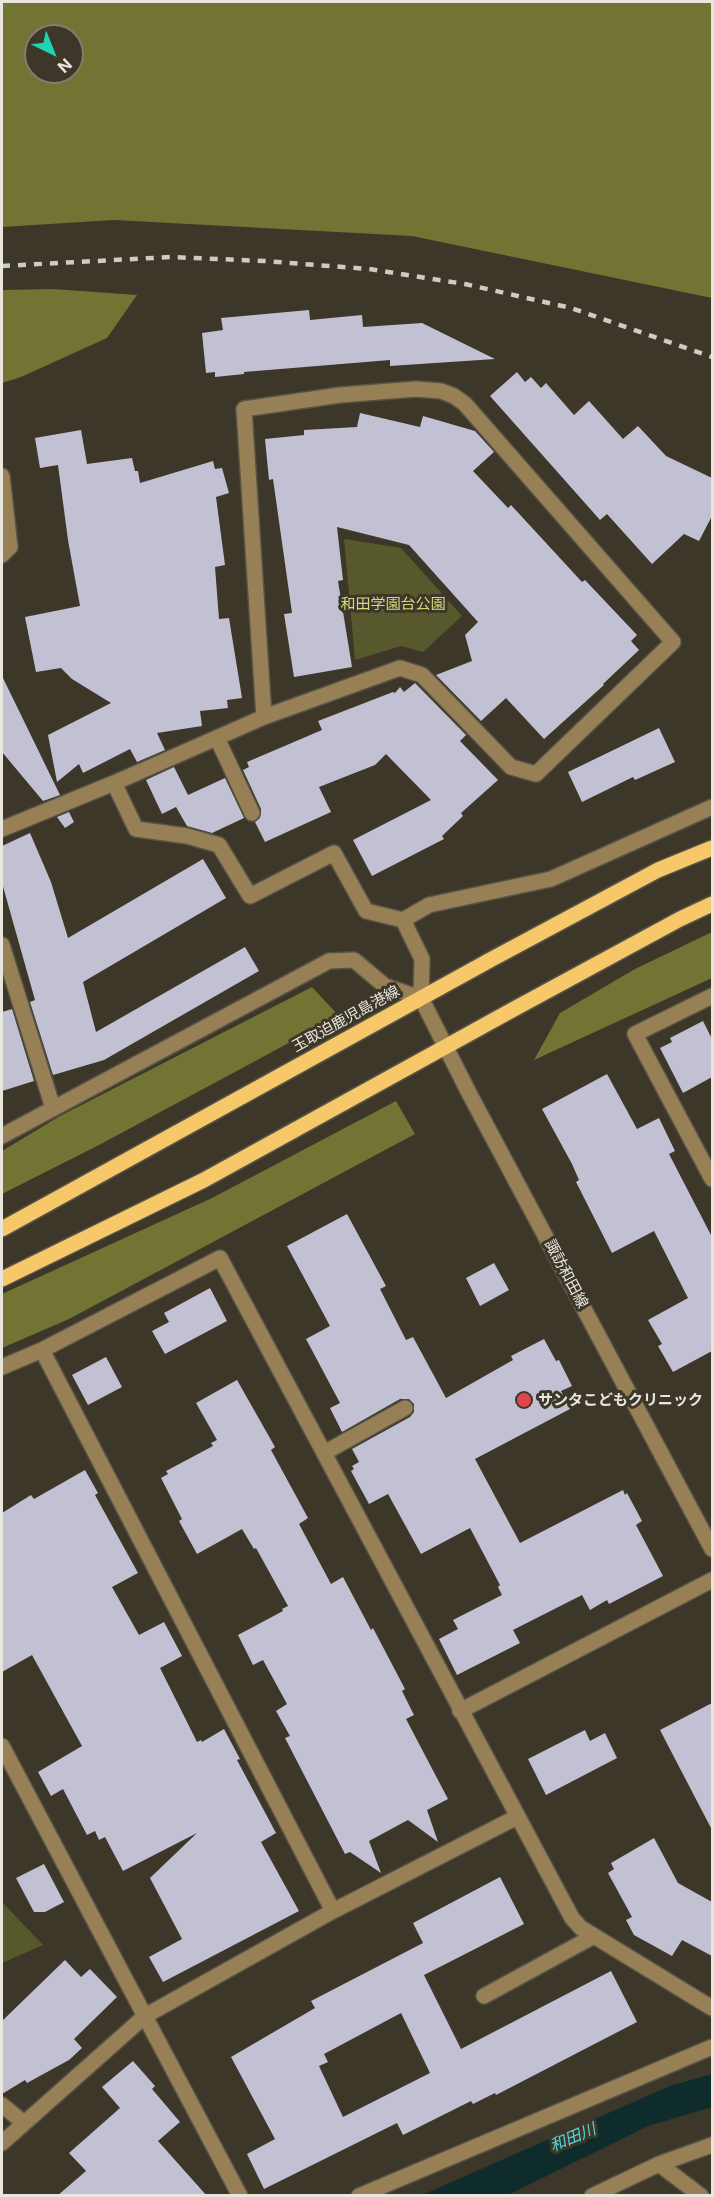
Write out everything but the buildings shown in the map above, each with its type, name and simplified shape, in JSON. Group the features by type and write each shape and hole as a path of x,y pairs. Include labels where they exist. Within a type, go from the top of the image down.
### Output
{"main road":[{"name":"玉取迫鹿児島港線","path":"2,1229 658,870 712,848"},
{"path":"2,1279 204,1180 660,930 712,904"}],"street":[{"path":"2,829 264,717 400,668 422,675 511,767 536,774 673,642 465,404 454,396 441,391 416,389 340,395 244,409 264,717"},
{"path":"2,476 10,547 2,555"},
{"path":"217,738 252,813"},
{"path":"114,783 136,829 187,836 219,844 250,896 334,853 366,911 403,921 429,905 551,879 712,807"},
{"path":"2,1136 329,961 354,960 385,986 421,998 422,959 403,921"},
{"path":"2,945 53,1108"},
{"path":"712,996 635,1034 712,1179"},
{"name":"諏訪和田線","path":"421,998 712,1549"},
{"path":"2,1367 42,1350 220,1258 572,1918 581,1929 712,2008"},
{"path":"42,1350 333,1911"},
{"path":"324,1453 405,1408"},
{"path":"460,1711 712,1580"},
{"path":"2,1746 240,2196"},
{"path":"2,2143 146,2016 333,1911 517,1818"},
{"path":"484,1996 594,1936"},
{"path":"359,2196 712,2047"},
{"path":"2,2105 24,2123"},
{"path":"592,2196 659,2164 712,2145"},
{"path":"659,2164 701,2196"}],"green space":[{"name":"和田学園台公園","path":"344,539 401,548 462,616 423,652 401,646 355,660"},
{"path":"2,1902 43,1945 2,1963"}],"shaded area":[{"path":"2,2 712,2 712,298 412,236 114,220 2,227"},
{"path":"53,289 137,295 107,338 21,377 2,383 2,290"},
{"path":"712,932 712,978 534,1060 560,1013 635,969"},
{"path":"312,987 339,1016 99,1145 2,1194 2,1151 60,1116"},
{"path":"396,1101 415,1134 69,1319 2,1348 2,1294 212,1198"}],"water":[{"name":"和田川","path":"712,2074 712,2107 648,2126 508,2195 422,2195 670,2086"}],"railway":[{"path":"2,266 171,257 369,269 465,284 571,308 712,357"}],"place":[{"name":"サンタこどもクリニック","path":"524,1400"}]}
